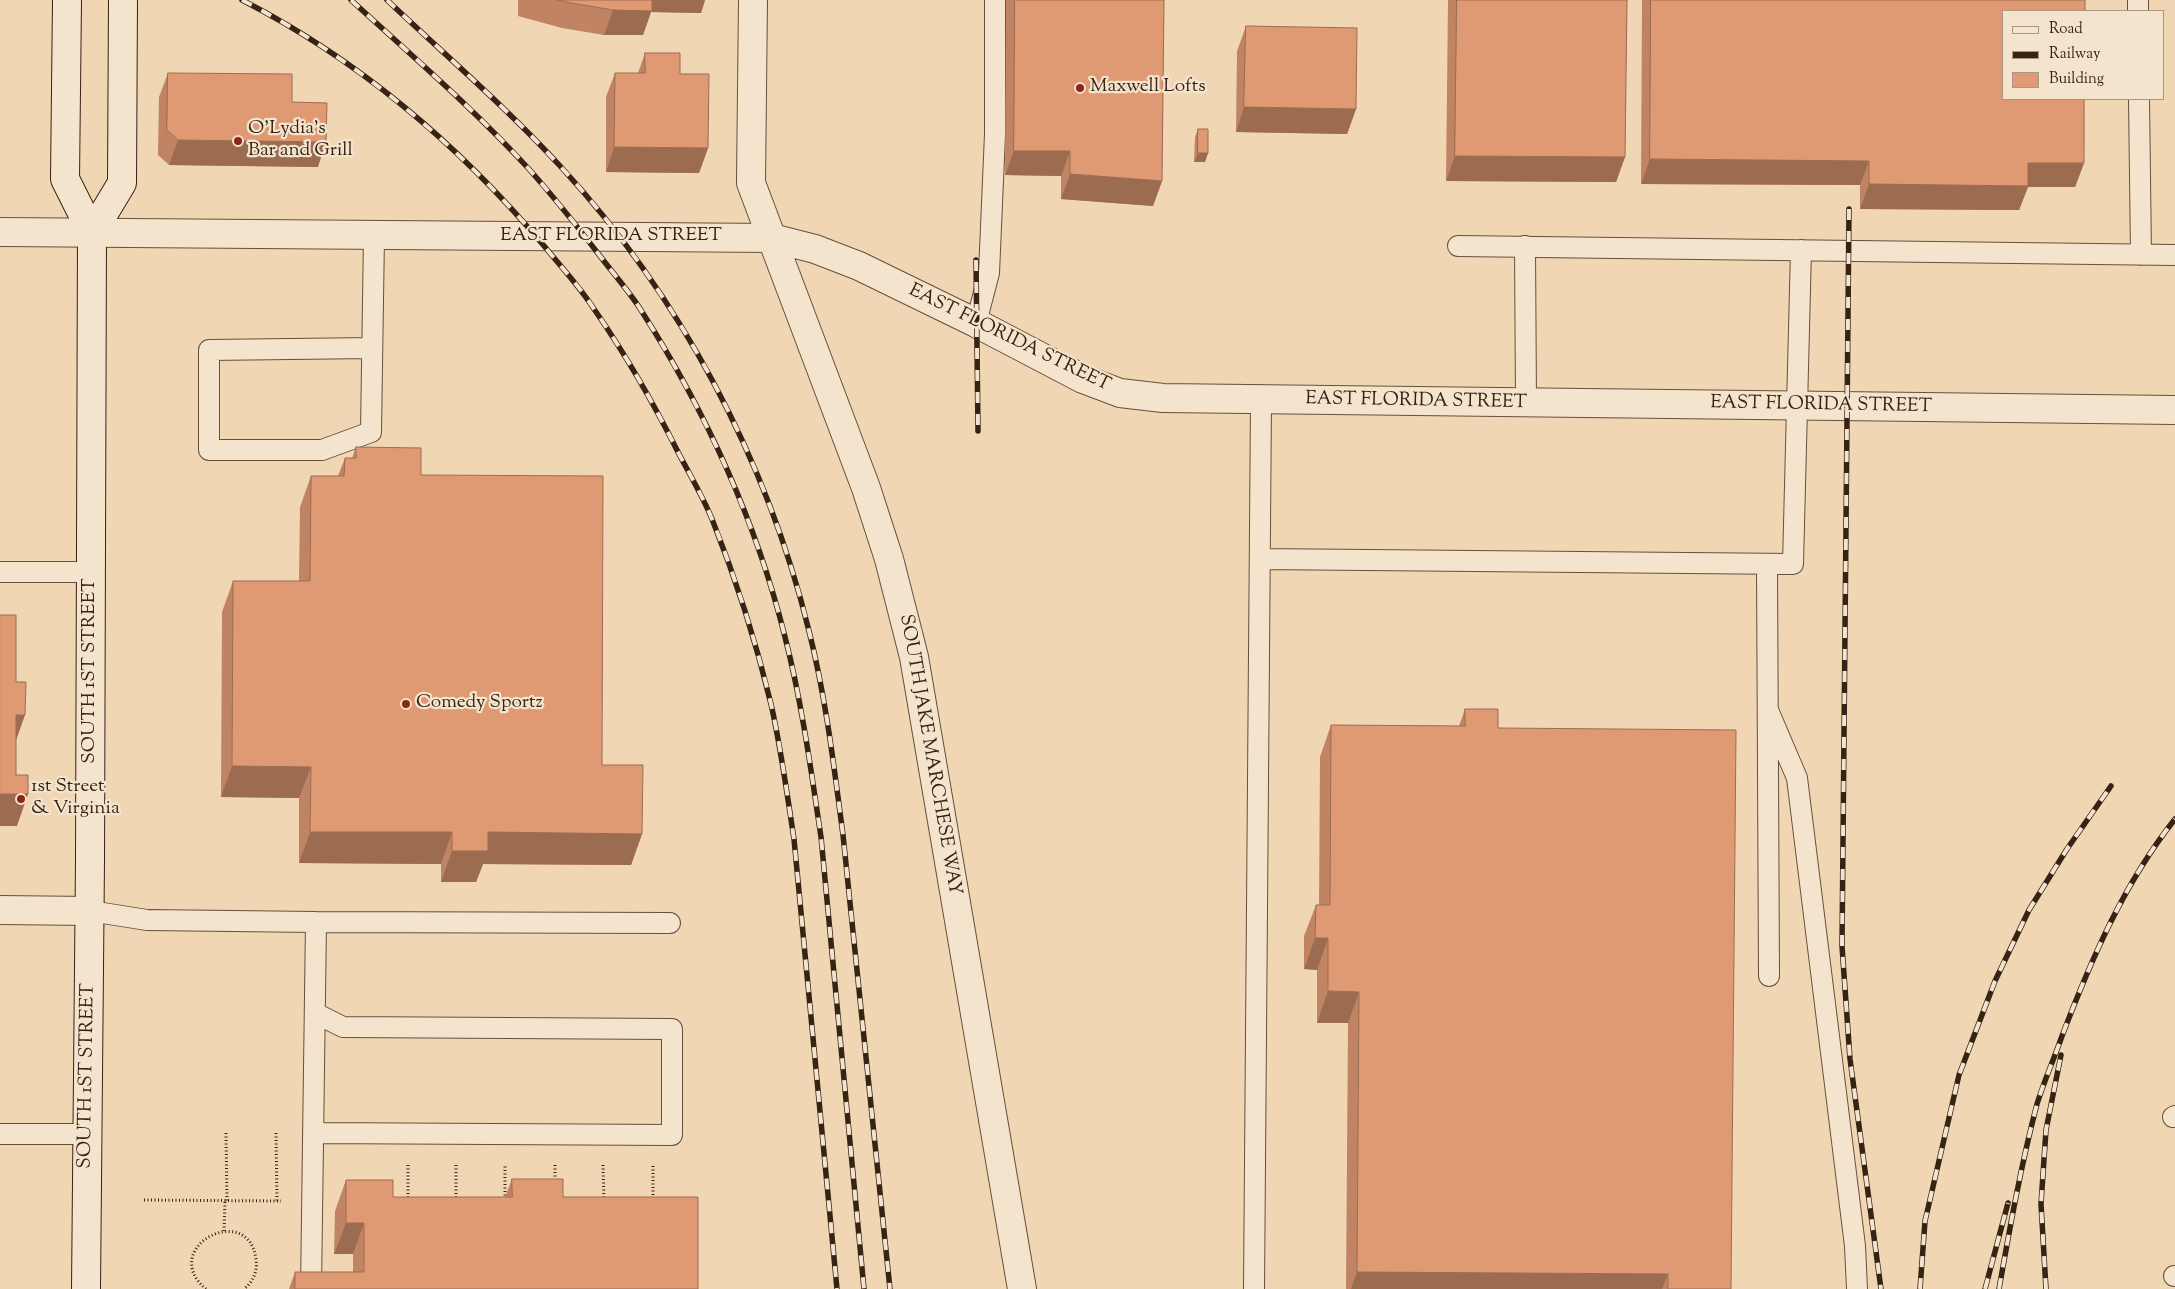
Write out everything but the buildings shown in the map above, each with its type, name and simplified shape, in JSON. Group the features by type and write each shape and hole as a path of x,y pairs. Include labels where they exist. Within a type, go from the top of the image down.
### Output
{"street":[{"name":"SOUTH 1ST STREET","path":"67,0 65,179 92,233 90,911 86,1289"},
{"path":"92,233 122,183 123,0"},
{"name":"SOUTH JAKE MARCHESE WAY","path":"753,0 751,183 866,488 889,559 914,657 1022,1289"},
{"name":"EAST FLORIDA STREET","path":"0,232 772,238 815,249 859,266 976,323 1083,379 1120,393 1163,398 2175,410"},
{"path":"0,910 90,911"}],"lane":[{"path":"976,323 988,273 995,134 994,0"},
{"path":"2139,100 2141,255"},
{"path":"372,348 210,350 209,450 322,450 371,432 374,235"},
{"path":"1458,246 2175,255"},
{"path":"1525,246 1526,403"},
{"path":"1261,559 1793,564 1801,250"},
{"path":"1254,1289 1261,400"},
{"path":"1767,564 1770,976"},
{"path":"0,572 91,572"},
{"path":"1768,710 1797,778 1855,1246 1857,1289"},
{"path":"90,911 147,920 670,923"},
{"path":"311,1289 316,922"},
{"path":"313,1133 672,1135 672,1029 343,1027 315,1013"},
{"path":"0,1134 88,1134"}],"path":[{"path":"224,1231 226,1133"},
{"path":"276,1133 276,1201"},
{"path":"399,1202 408,1202 407,1134"},
{"path":"447,1202 456,1202 456,1134"},
{"path":"505,1202 506,1135"},
{"path":"554,1135 555,1183"},
{"path":"603,1135 604,1202"},
{"path":"653,1135 653,1202"},
{"path":"144,1200 312,1201"},
{"path":"206,1289 195,1275 194,1255 198,1245 205,1238 214,1233 224,1231 244,1237 252,1245 256,1254 257,1265 255,1275 250,1284 244,1289"}],"railway":[{"path":"242,0 327,50 406,108 479,175 513,210 577,285 606,326 650,398 708,511 721,542 759,657 771,704 784,771 794,839 837,1289"},
{"path":"351,0 486,124 556,200 625,287 663,345 685,385 726,466 743,508 759,551 785,637 810,762 821,837 864,1289"},
{"path":"387,0 519,124 561,167 604,217 644,270 681,325 714,383 743,443 769,504 791,567 809,631 829,733 843,835 890,1289"},
{"path":"1849,209 1842,946 1850,1059 1881,1289"},
{"path":"976,260 978,431"},
{"path":"1920,1289 1925,1221 1959,1075 1995,981 2029,910 2067,849 2111,786"},
{"path":"1999,1289 2026,1150 2037,1104 2046,1078 2073,1007 2110,923 2140,869 2175,819"},
{"path":"2046,1289 2041,1204 2046,1130 2061,1055"},
{"path":"1985,1289 2008,1203"}],"place":[{"name":"Maxwell Lofts","path":"1080,88"},
{"name":"O'Lydia's Bar and Grill","path":"238,141"},
{"name":"Comedy Sportz","path":"406,704"},
{"name":"1st Street & Virginia","path":"21,799"}]}
